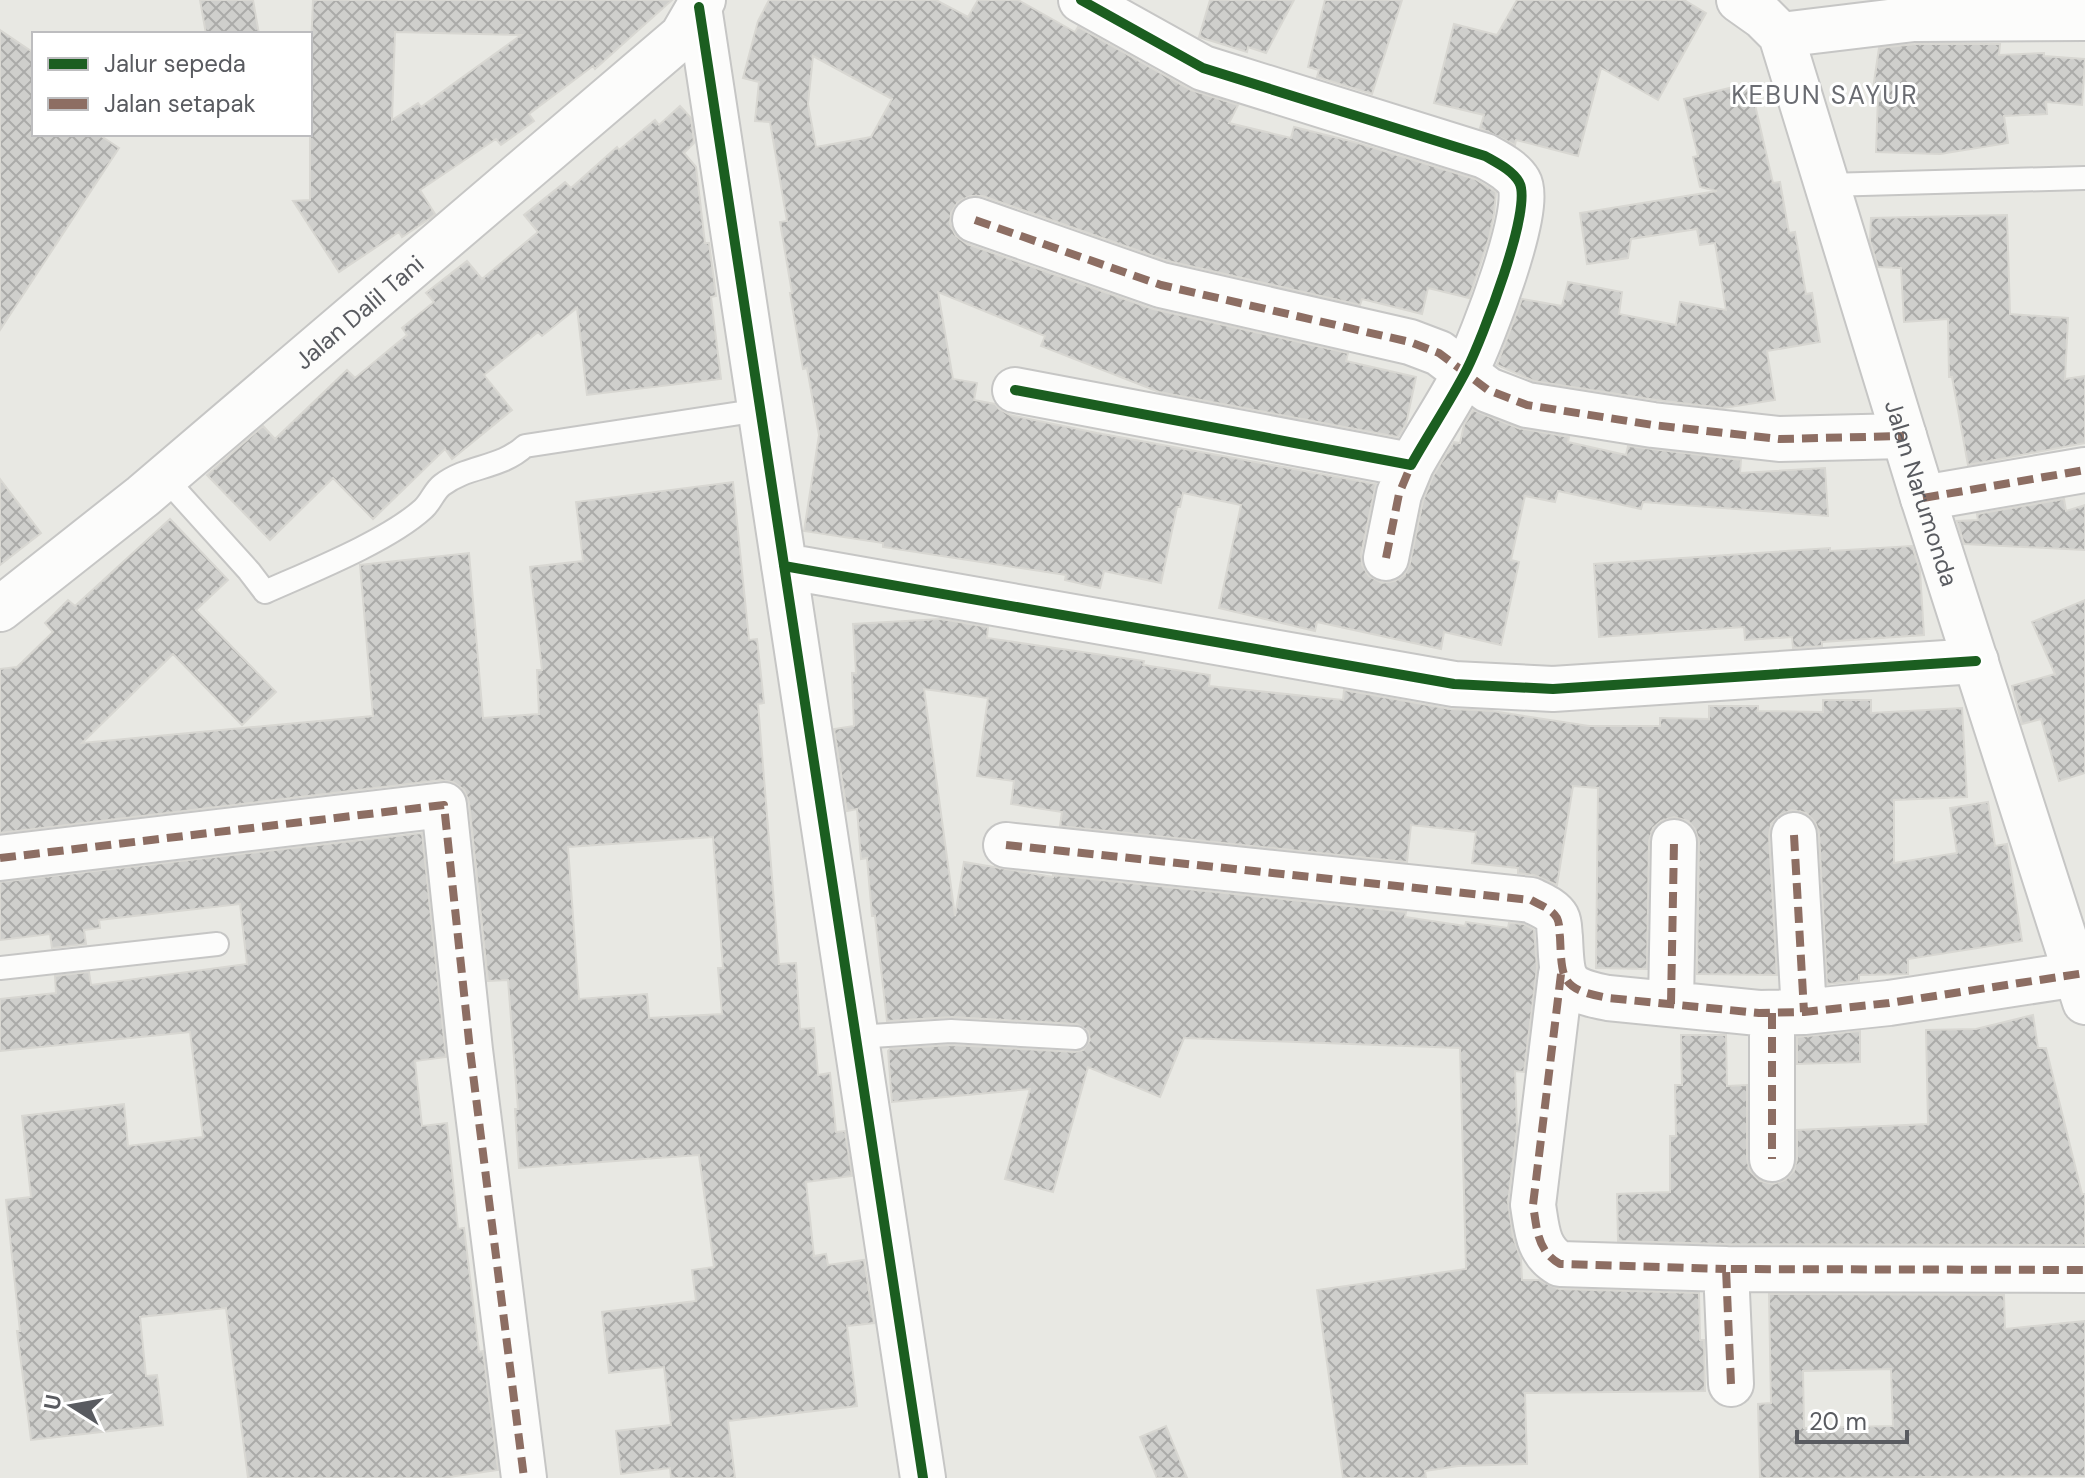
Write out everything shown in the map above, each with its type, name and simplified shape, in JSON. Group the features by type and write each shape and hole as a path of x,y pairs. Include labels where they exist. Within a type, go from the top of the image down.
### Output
{"street":[{"path":"1081,0 1203,68 1485,156 1508,170 1521,184 1523,204 1512,248 1477,347 1411,465 1399,494 1386,558"},
{"path":"1739,0 1781,35 1914,19 2085,18"},
{"path":"701,3 923,1478"},
{"name":"Jalan Dalil Tani","path":"0,609 165,478 682,36 701,3"},
{"name":"Jalan Narumonda","path":"1781,35 1923,498 2082,984"},
{"path":"975,220 1161,285 1410,342 1439,353 1488,390 1527,405 1653,425 1779,439 1904,436"},
{"path":"1015,390 1411,465"},
{"path":"1923,498 2085,470"},
{"path":"784,566 1454,684 1553,689 1976,661"},
{"path":"0,858 444,805 470,1050 524,1478"},
{"path":"1772,1159 1788,1012 1794,835"},
{"path":"1671,1004 1674,842"},
{"path":"1006,845 1531,900 1550,910 1559,921 1561,974 1533,1205 1540,1241 1548,1257 1560,1264 1726,1269 2085,1270"},
{"path":"1561,974 1571,986 1588,994 1671,1004 1788,1012 2082,984"},
{"path":"1726,1269 1731,1384"}],"lane":[{"path":"1827,185 2084,178"},
{"path":"165,478 265,592 386,534 424,508 441,486 459,476 513,457 525,446 760,410"},
{"path":"0,968 217,944"},
{"path":"856,1037 951,1031 1076,1038"}],"building":[{"path":"200,0 253,0 259,32 206,32"},
{"path":"313,0 672,0 595,69 593,66 529,114 534,121 501,145 496,139 420,190 435,214 429,219 402,237 399,232 339,272 293,201 310,200","holes":["395,32 521,35 421,107 418,103 392,120"]},
{"path":"769,0 936,0 968,17 978,0 1018,0 1075,32 1078,27 1191,90 1238,105 1229,123 1291,138 1294,127 1358,143 1475,179 1496,192 1489,238 1469,298 1428,288 1422,314 1362,299 1360,305 1168,261 983,196 970,196 958,202 951,213 950,224 956,236 967,244 1153,309 1348,353 1346,361 1416,377 1406,424 1398,437 1159,392 1041,346 1045,336 938,292 953,379 977,383 974,400 995,404 1010,415 1376,484 1361,554 1362,565 1369,576 1382,583 1395,581 1405,574 1423,501 1433,476 1454,442 1460,443 1464,425 1473,410 1518,428 1569,437 1568,442 1626,455 1628,446 1741,460 1740,473 1825,468 1828,516 1643,502 1641,509 1558,491 1555,502 1525,496 1511,560 1519,562 1501,645 1444,632 1441,649 1317,622 1315,631 1219,608 1241,505 1183,493 1180,507 1177,507 1161,583 1104,571 1100,588 1065,580 1066,575 883,547 883,543 804,531 819,435 807,368 803,369 790,293 780,222 787,221 770,122 755,121 759,82 743,78 758,21","holes":["813,56 892,99 871,137 816,147 808,104"]},
{"path":"1210,0 1294,0 1266,53 1248,47 1247,52 1199,37"},
{"path":"1325,0 1402,0 1372,94 1317,77 1319,70 1308,67"},
{"path":"1517,0 1684,0 1706,13 1658,100 1601,68 1578,156 1516,140 1515,145 1480,128 1484,115 1434,103 1454,24 1497,35"},
{"path":"0,30 32,52 32,136 101,136 119,148 0,330"},
{"path":"1916,44 2000,44 1999,55 2044,53 2044,56 2085,59 2082,105 2046,102 2047,114 2004,116 2008,143 1940,154 1876,152 1878,97 1872,96 1879,48"},
{"path":"1750,83 1773,183 1780,182 1789,233 1795,232 1806,294 1812,293 1820,342 1767,351 1775,400 1723,408 1656,400 1534,381 1497,365 1522,299 1562,306 1568,282 1622,292 1619,314 1676,325 1680,302 1726,310 1715,243 1700,245 1697,229 1631,239 1628,258 1587,264 1580,213 1717,191 1700,187 1693,157 1698,156 1684,99"},
{"path":"680,106 691,118 694,143 684,153 696,167 705,243 709,243 716,296 711,297 721,379 587,395 577,308 542,336 538,332 484,375 512,410 452,459 445,449 373,519 333,478 270,540 207,475 263,426 275,439 347,370 355,378 407,335 402,328 434,302 426,293 467,261 482,279 538,232 524,215 565,182 571,188 617,147 619,150 655,120 659,125"},
{"path":"2007,215 2010,314 2068,318 2065,379 2085,376 2085,443 1968,465 1952,377 1949,377 1948,319 1904,322 1901,268 1878,267 1870,241 1871,218"},
{"path":"0,479 41,533 0,565"},
{"path":"733,482 749,640 757,639 764,703 758,704 779,964 796,963 800,1029 814,1028 818,1075 830,1073 836,1132 845,1131 852,1176 806,1182 814,1256 826,1254 828,1265 864,1260 874,1323 847,1326 857,1406 728,1421 735,1478 671,1478 670,1468 621,1474 616,1431 671,1425 664,1367 609,1373 602,1312 696,1301 692,1270 714,1267 699,1155 519,1168 515,1109 518,1109 508,980 488,981 469,802 464,790 453,782 441,780 0,833 0,669 17,667 53,632 45,623 68,600 75,606 170,519 228,580 196,610 276,692 242,725 173,654 82,743 373,716 360,565 469,553 483,718 539,714 537,670 542,670 530,567 583,561 576,502","holes":["713,837 723,968 718,968 722,1014 649,1018 647,994 579,999 568,847"]},
{"path":"2064,499 2066,511 2085,505 2085,550 1964,544 1957,521 1978,520 1977,514"},
{"path":"1912,546 1920,571 1924,635 1822,642 1822,646 1793,648 1792,637 1745,640 1744,627 1599,637 1594,564 1830,548 1830,551"},
{"path":"2085,600 2085,773 2059,781 2041,719 2022,724 2012,686 2055,674 2032,622"},
{"path":"941,619 988,627 987,638 1144,661 1143,665 1210,675 1209,686 1343,700 1344,690 1450,709 1492,711 1589,726 1660,726 1660,718 1709,719 1709,706 1758,706 1758,711 1823,712 1823,700 1871,700 1871,713 1962,708 1967,797 1894,800 1894,863 1957,853 1950,808 1988,802 1995,846 2007,844 2022,941 1908,959 1908,974 1859,975 1859,981 1827,984 1819,833 1815,822 1806,813 1792,810 1780,815 1771,824 1769,836 1777,975 1697,974 1699,842 1695,829 1688,821 1674,817 1661,821 1653,828 1649,841 1647,969 1596,968 1598,788 1573,786 1557,885 1534,875 1518,873 1518,868 1472,863 1476,832 1411,825 1407,862 1060,826 1062,812 1011,804 1014,781 977,776 988,698 924,689 955,916 964,862 1053,877 1406,912 1405,917 1465,926 1466,922 1508,928 1509,923 1524,924 1534,930 1537,968 1524,1072 1515,1071 1517,1129 1508,1202 1513,1237 1521,1259 1522,1280 1539,1280 1559,1289 1699,1293 1705,1391 1525,1393 1527,1464 1458,1466 1425,1471 1426,1478 1343,1478 1317,1290 1466,1269 1460,1048 1184,1038 1160,1097 1088,1067 1053,1192 1005,1179 1030,1089 892,1102 890,1049 951,1045 1075,1052 1083,1050 1090,1040 1088,1031 1077,1024 952,1017 887,1021 867,858 861,859 857,809 847,811 834,729 854,726 852,673 856,673 853,624"},
{"path":"422,833 446,1057 415,1061 422,1126 447,1123 458,1229 464,1228 498,1470 442,1478 248,1478 226,1308 140,1317 146,1376 157,1375 163,1425 31,1440 17,1331 20,1331 6,1200 31,1197 22,1116 124,1104 128,1146 203,1137 190,1032 0,1051 0,999 56,993 55,976 89,972 91,985 247,964 240,904 99,920 100,928 84,930 86,944 52,948 50,934 0,940 0,882"},
{"path":"2033,1015 2038,1048 2046,1048 2082,1194 2085,1194 2085,1245 1618,1241 1617,1194 1670,1192 1670,1136 1676,1136 1675,1085 1682,1085 1681,1035 1726,1035 1727,1086 1747,1085 1747,1159 1750,1171 1760,1181 1773,1184 1785,1180 1794,1171 1797,1130 1928,1124 1926,1030 1976,1029"},
{"path":"1860,1031 1860,1062 1797,1064 1797,1037"},
{"path":"1769,1294 2004,1295 2005,1329 2085,1321 2085,1476 1760,1478 1758,1404 1771,1403","holes":["1891,1369 1893,1426 1804,1428 1803,1371"]},
{"path":"1166,1426 1187,1478 1157,1478 1140,1437"}],"marked path":[{"path":"975,220 1161,285 1410,342 1439,353 1488,390 1527,405 1653,425 1779,439 1904,436"},
{"path":"1386,558 1399,494 1411,465"},
{"path":"1923,498 2085,470"},
{"path":"0,858 444,805 470,1050 524,1478"},
{"path":"1794,835 1804,1012"},
{"path":"1671,1004 1674,842"},
{"path":"1006,845 1531,900 1557,918 1567,981 1581,991 1608,998 1759,1013 1804,1012 1889,1003 2085,973"},
{"path":"1561,974 1533,1205 1542,1246 1560,1264 1726,1269"},
{"path":"1772,1013 1772,1159"},
{"path":"1731,1384 1726,1269 2085,1270"}],"cycle path":[{"path":"1015,390 1411,465 1474,354 1504,274 1519,218 1522,196 1519,182 1508,170 1485,156 1203,68 1081,0"},
{"path":"699,7 923,1478"},
{"path":"784,566 1454,684 1553,689 1976,661"}],"district":[{"name":"KEBUN SAYUR","path":"1825,95"}]}
